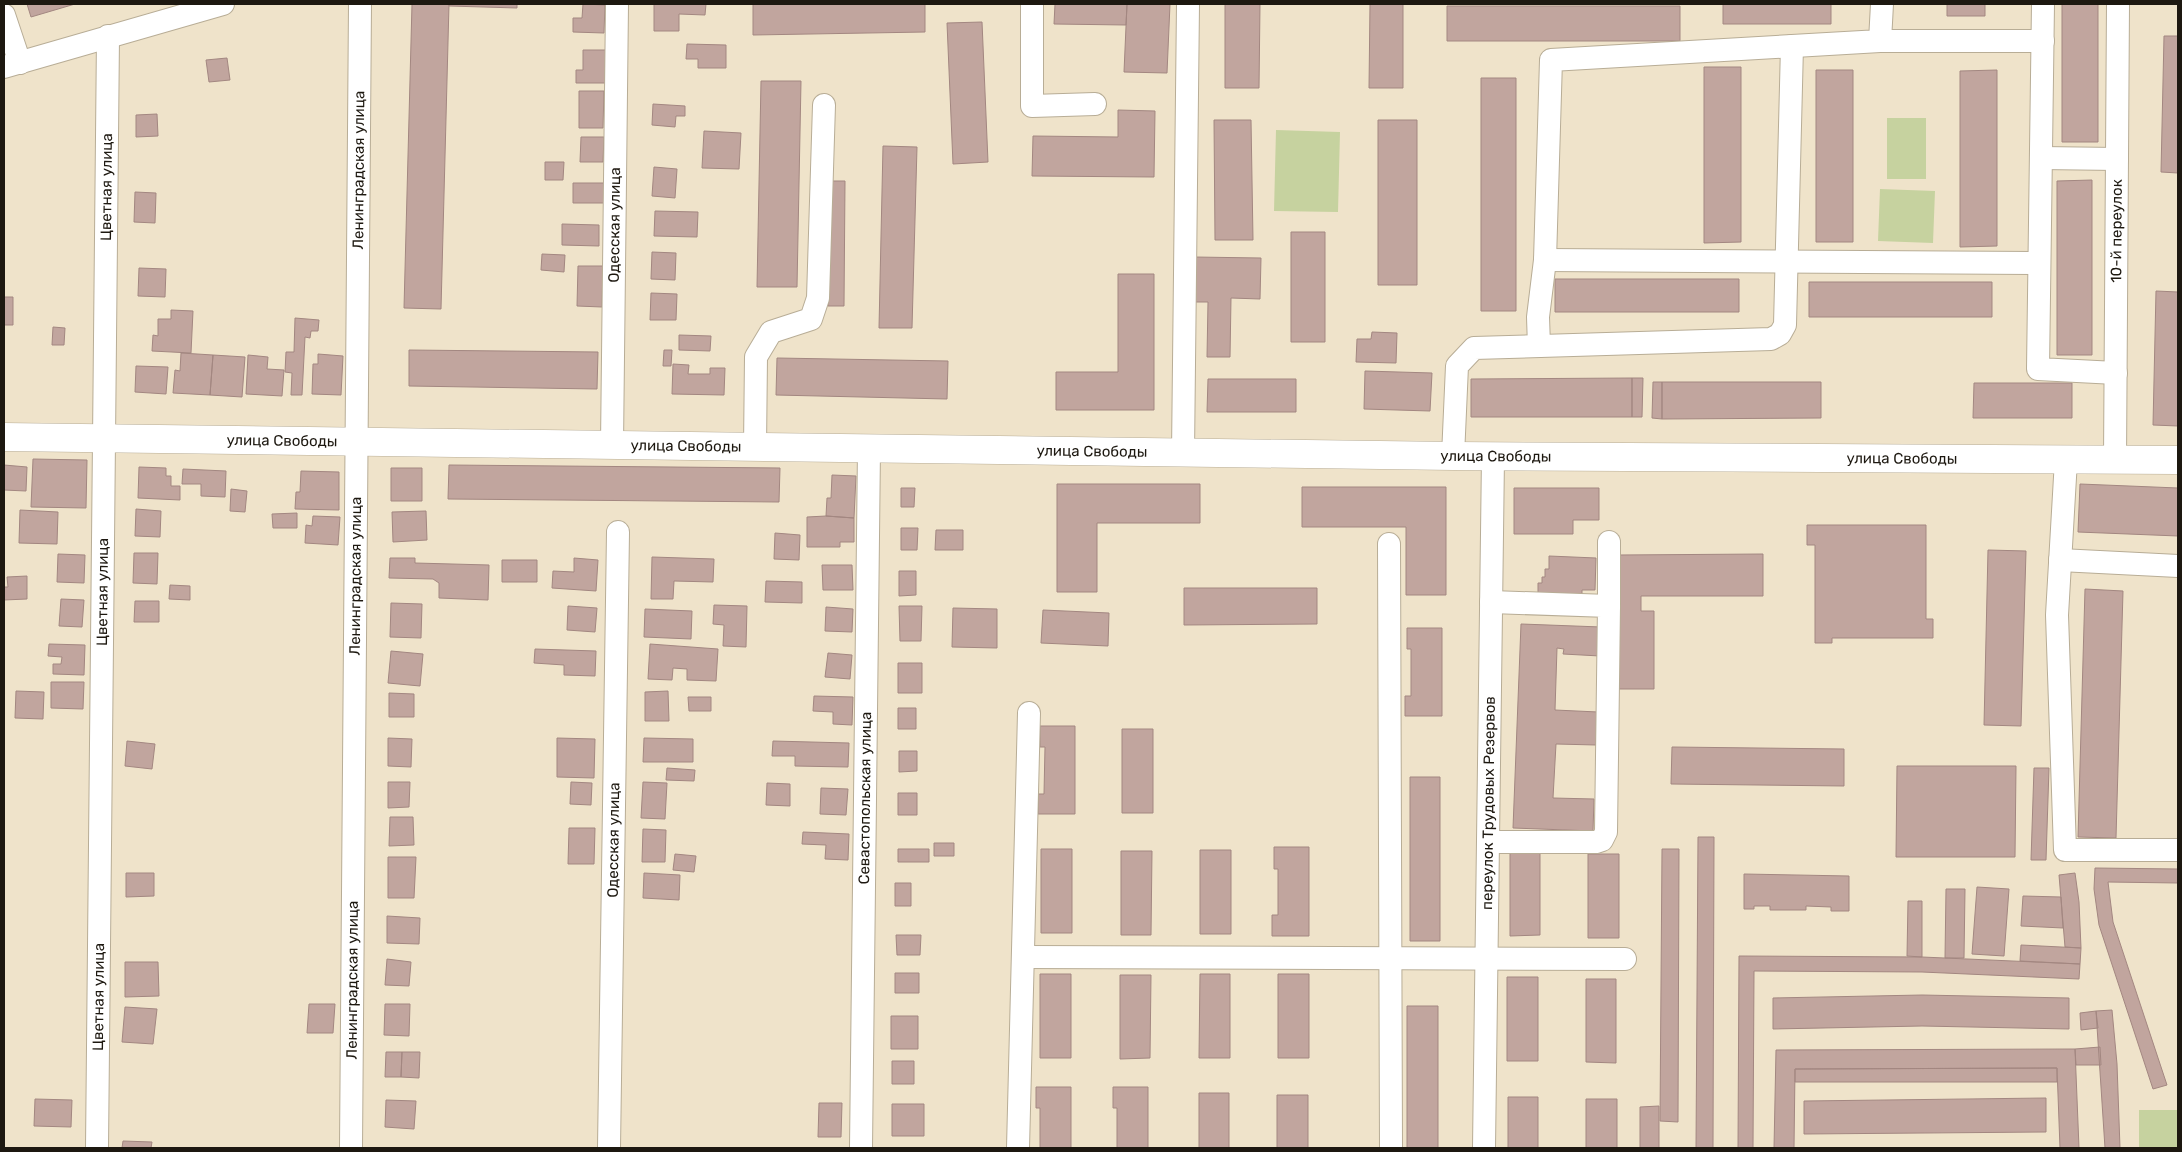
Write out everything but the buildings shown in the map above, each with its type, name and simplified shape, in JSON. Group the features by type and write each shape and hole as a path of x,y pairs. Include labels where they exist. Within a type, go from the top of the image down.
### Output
{"main road":[{"name":"улица Свободы","path":"4,437 1493,457 2178,460"}],"street":[{"path":"4,15 12,65 223,4"},
{"name":"Ленинградская улица","path":"351,1148 360,4"},
{"name":"Одесская улица","path":"612,445 618,4"},
{"path":"1032,4 1032,106 1095,104"},
{"path":"1183,453 1188,4"},
{"path":"1880,41 1882,4"},
{"path":"2043,4 2038,370 2116,373"},
{"name":"10-й переулок","path":"2115,460 2118,4"},
{"name":"Цветная улица","path":"97,1148 108,36"},
{"path":"1539,346 1538,317 1545,260 1551,60 1880,41 2043,41"},
{"path":"1454,456 1457,366 1474,348 1771,340 1780,334 1785,325 1792,46"},
{"path":"755,447 756,357 771,332 811,319 818,298 824,106"},
{"path":"2041,158 2117,159"},
{"path":"1545,260 2039,263"},
{"name":"Севастопольская улица","path":"861,1148 869,449"},
{"name":"переулок Трудовых Резервов","path":"1484,1148 1493,457"},
{"path":"2066,460 2057,615 2065,850 2178,850"},
{"name":"Одесская улица","path":"609,1148 618,532"},
{"path":"1488,842 1596,842 1602,840 1606,832 1609,542"},
{"path":"1389,544 1391,1148"},
{"path":"2060,560 2178,566"},
{"path":"1491,602 1608,606"},
{"path":"1018,1148 1029,713"},
{"path":"1023,957 1625,960"}],"green space":[{"path":"1887,118 1926,118 1926,179 1887,179"},
{"path":"1276,130 1340,132 1338,212 1274,211"},
{"path":"1880,189 1935,191 1933,243 1878,241"},
{"path":"2139,1110 2178,1110 2178,1148 2139,1148"}]}
